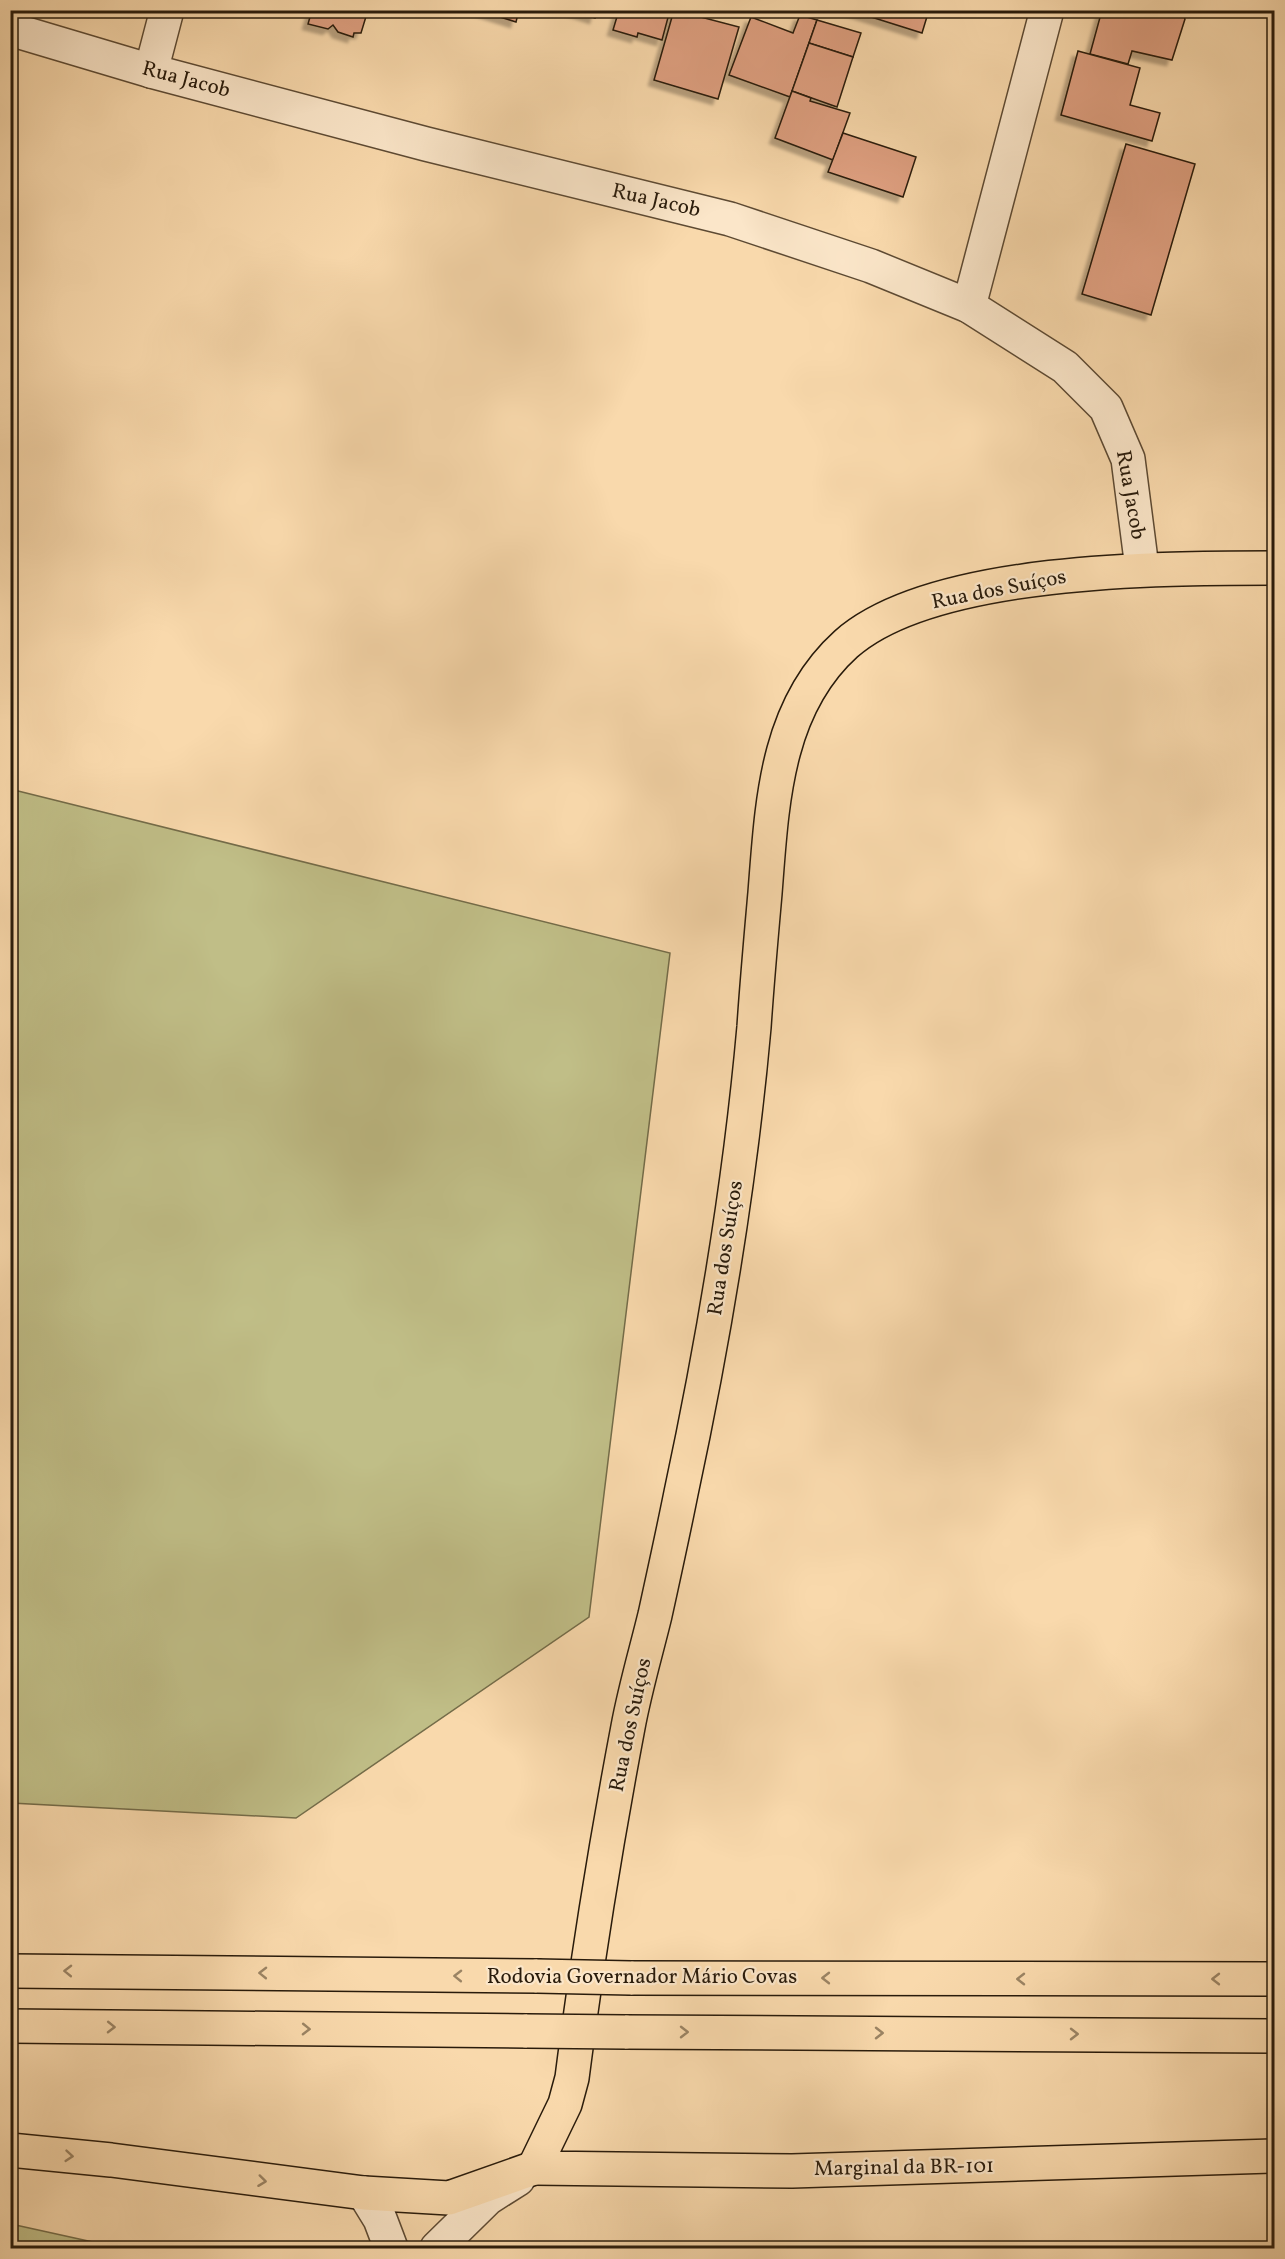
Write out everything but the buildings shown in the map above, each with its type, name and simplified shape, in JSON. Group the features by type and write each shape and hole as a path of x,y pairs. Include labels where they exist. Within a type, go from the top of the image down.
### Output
{"main road":[{"name":"Rua dos Suíços","path":"534,2168 565,2104 572,2079 628,1723 655,1613 710,1354 739,1168 772,807 783,747 796,711 812,684 843,647 868,627 907,609 969,592 1038,580 1142,568 1275,568"},
{"name":"Rodovia Governador Mário Covas","path":"10,1971 631,1978 1275,1979"},
{"path":"10,2026 1275,2036"},
{"path":"10,2150 111,2160 364,2193 449,2198 534,2168"},
{"name":"Marginal da BR-101","path":"534,2168 792,2171 1275,2157"}],"street":[{"path":"151,71 167,10"},
{"path":"969,306 1047,10"},
{"name":"Rua Jacob","path":"10,29 151,71 426,144 730,219 871,266 969,306 1065,367 1106,408 1128,459 1142,568"},
{"path":"437,2248 488,2198 534,2168"},
{"path":"364,2193 380,2219 391,2248"}],"shaded area":[{"path":"10,789 670,953 589,1617 296,1818 11,1803"},
{"path":"11,2224 120,2248 11,2248"}]}
